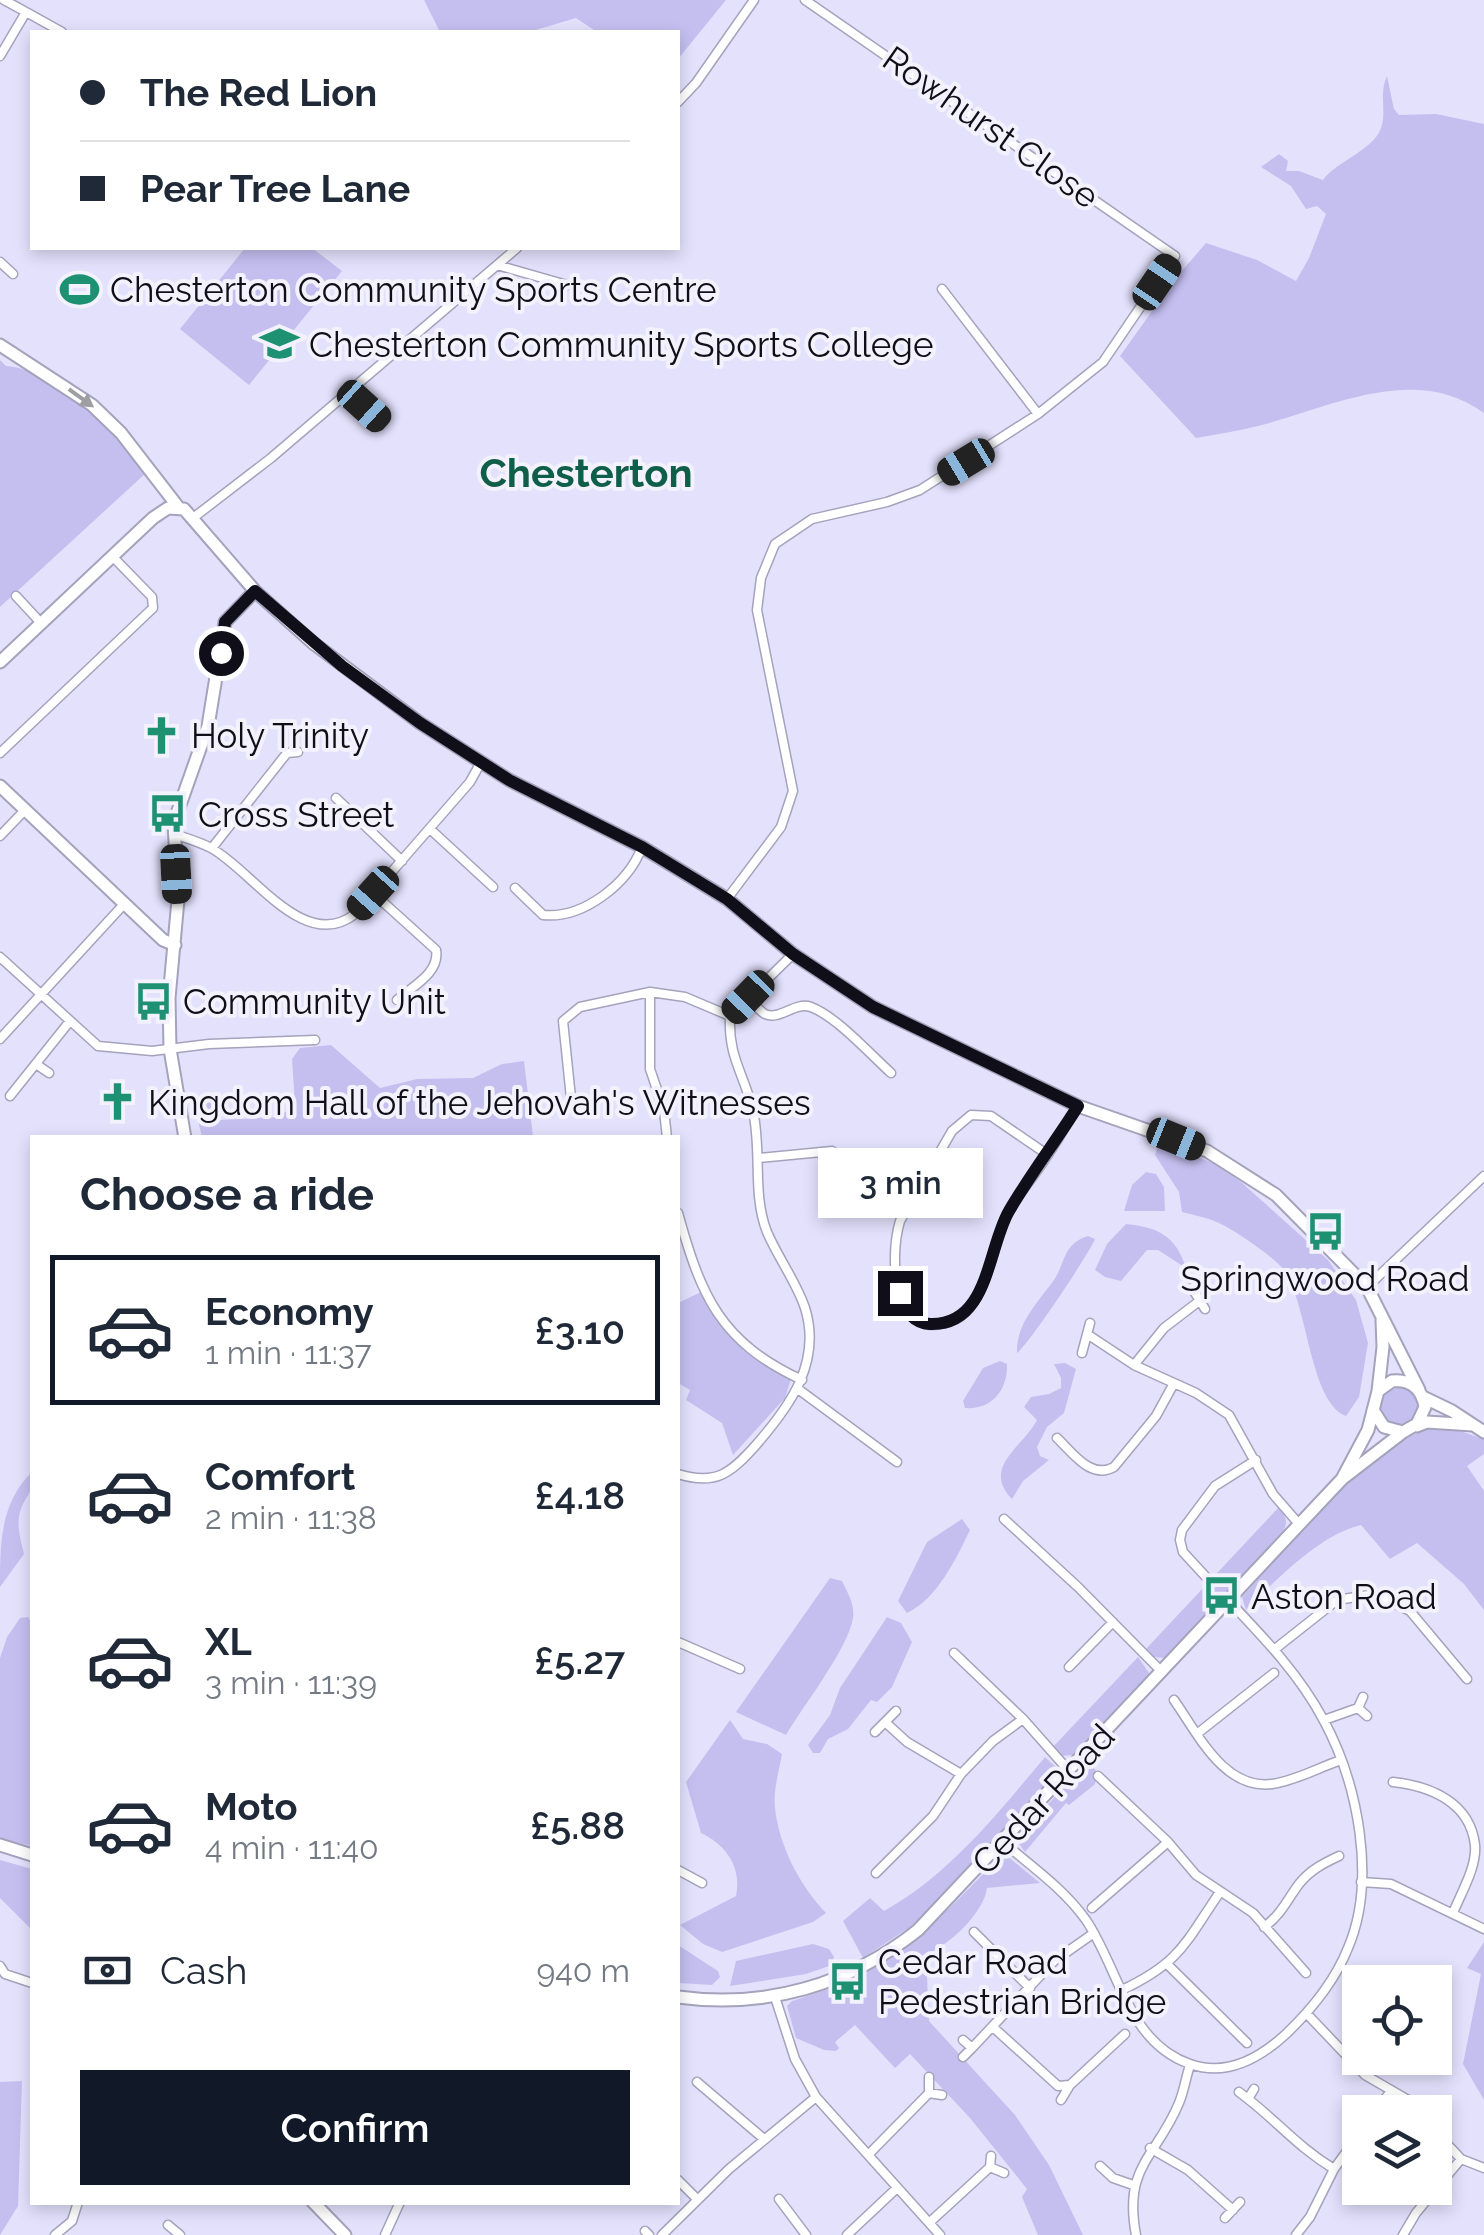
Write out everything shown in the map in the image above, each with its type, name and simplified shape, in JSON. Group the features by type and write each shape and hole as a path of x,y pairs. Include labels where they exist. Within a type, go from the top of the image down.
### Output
{"street":[{"path":"4,0 58,30"},
{"path":"680,100 754,0"},
{"name":"Rowhurst Close","path":"806,0 1175,256 1102,362 1038,414"},
{"path":"0,56 26,12"},
{"path":"193,518 349,392 515,250"},
{"path":"0,262 12,274"},
{"path":"497,265 567,284"},
{"path":"727,899 781,827 793,791 757,610 761,578 775,544 812,518 887,502 920,490 1038,414 942,289"},
{"path":"0,344 92,405 255,591 342,666 481,762 533,794 642,847 727,899 793,954 873,1007 1078,1106 1196,1147 1276,1195 1366,1287 1421,1394 1422,1416 1342,1479"},
{"path":"349,392 379,420"},
{"path":"0,662 162,511 179,508"},
{"path":"0,753 153,608 152,598 112,556"},
{"path":"184,1135 170,1049 169,998 178,900 176,810 208,726 225,622 255,591"},
{"path":"16,596 41,623"},
{"path":"212,848 287,753 298,752"},
{"path":"174,834 212,848 299,918 330,926 348,920 402,862 470,782 481,762"},
{"path":"0,786 162,940 175,945"},
{"path":"336,798 402,862"},
{"path":"0,836 25,810"},
{"path":"430,829 493,887"},
{"path":"515,888 543,914 576,913 630,872 642,847"},
{"path":"373,893 437,954 435,968 397,1000"},
{"path":"0,1038 125,904"},
{"path":"680,1475 707,1480 738,1466 784,1411 800,1385 809,1352 804,1307 759,1207 759,1158 753,1111 732,1056 730,1016 793,954"},
{"path":"0,956 98,1046 152,1051 314,1040"},
{"path":"570,1098 563,1021 580,1007 650,992 686,997 730,1016"},
{"path":"650,992 650,1069 664,1110 667,1135"},
{"path":"748,997 770,1015 810,1007 891,1073"},
{"path":"10,1096 70,1021"},
{"path":"36,1064 49,1073"},
{"path":"1048,1155 991,1116 971,1115 952,1131 896,1235 893,1250 897,1281 911,1317 934,1324 961,1317 970,1307 1007,1214 1048,1155 1078,1106"},
{"path":"759,1158 832,1151"},
{"path":"1366,1287 1484,1176"},
{"path":"680,1219 702,1286 724,1324 760,1358 897,1462"},
{"path":"1134,1365 1164,1328 1201,1306 1192,1288"},
{"path":"1342,1479 1368,1430 1378,1391 1382,1315"},
{"path":"1082,1353 1090,1323"},
{"path":"1088,1334 1134,1365 1196,1392 1229,1416 1273,1494 1299,1524"},
{"path":"1378,1391 1401,1380 1480,1429"},
{"path":"1056,1438 1091,1469 1106,1472 1114,1468 1156,1416 1173,1385"},
{"path":"1373,1406 1384,1427 1406,1431 1427,1422 1480,1429"},
{"path":"1206,1577 1184,1552 1182,1530 1215,1486 1256,1460"},
{"name":"Cedar Road","path":"680,1997 722,2001 775,1996 843,1976 900,1944 938,1911 1342,1479"},
{"path":"1004,1519 1162,1672"},
{"path":"1198,1566 1205,1556"},
{"path":"1274,1649 1337,1600 1376,1594 1410,1612 1467,1679"},
{"path":"1003,1842 1054,1886 1094,1933 1148,2038 1166,2053 1208,2068 1230,2067 1253,2059 1272,2046 1307,2014 1348,1950 1358,1916 1361,1882 1356,1818 1324,1720 1274,1649 1228,1601"},
{"path":"1069,1667 1113,1622"},
{"path":"680,1643 740,1668"},
{"path":"954,1652 1069,1772"},
{"path":"1460,1670 1469,1663"},
{"path":"1198,1733 1274,1673"},
{"path":"1324,1720 1358,1708 1363,1697"},
{"path":"1174,1700 1220,1764 1237,1778 1273,1784 1340,1760"},
{"path":"1358,1708 1366,1716"},
{"path":"875,1732 896,1711"},
{"path":"876,1872 933,1816 961,1774 993,1741 1022,1719"},
{"path":"886,1722 907,1742 961,1774"},
{"path":"1098,1776 1168,1842 1196,1875 1252,1913 1306,1973"},
{"path":"1394,1782 1421,1786 1446,1798 1461,1810 1470,1828 1475,1846 1471,1871 1453,1913"},
{"path":"1098,1796 1108,1785"},
{"path":"1092,1908 1168,1842"},
{"path":"0,1846 30,1854"},
{"path":"1264,1927 1277,1918 1314,1869 1339,1856"},
{"path":"680,1871 699,1882 690,1891"},
{"path":"1361,1882 1392,1884 1484,1929"},
{"path":"1122,1990 1168,1965 1220,1892"},
{"path":"974,1932 1030,1988"},
{"path":"963,2058 1054,1961 1094,1933"},
{"path":"1168,1965 1247,2043"},
{"path":"0,1966 6,1974 30,1982"},
{"path":"775,1996 796,2059 816,2097 940,2235"},
{"path":"1307,2014 1342,2053"},
{"path":"994,2028 1058,2086 1070,2085"},
{"path":"1061,2100 1070,2085 1125,2034"},
{"path":"1230,2044 1239,2035"},
{"path":"963,2040 972,2048"},
{"path":"1136,2235 1133,2185 1150,2148 1179,2102 1190,2064"},
{"path":"1368,2075 1397,2095"},
{"path":"868,2155 929,2093 928,2077"},
{"path":"696,2082 764,2138"},
{"path":"1248,2099 1254,2089"},
{"path":"1388,2095 1391,2091"},
{"path":"1239,2092 1275,2120 1293,2142 1334,2170"},
{"path":"929,2093 942,2095"},
{"path":"662,2235 764,2138 816,2097"},
{"path":"1150,2148 1188,2170 1233,2210"},
{"path":"1452,2149 1461,2159 1483,2165"},
{"path":"930,2222 990,2166 991,2156"},
{"path":"1296,2235 1342,2159"},
{"path":"1403,2235 1416,2213 1461,2159"},
{"path":"990,2166 1004,2173"},
{"path":"1100,2166 1113,2178 1133,2185"},
{"path":"680,2182 697,2200"},
{"path":"846,2235 897,2188"},
{"path":"779,2200 806,2235"},
{"path":"1225,2218 1240,2202"},
{"path":"55,2235 72,2221 77,2205"},
{"path":"316,2205 344,2235"},
{"path":"386,2235 399,2205"},
{"path":"778,2217 787,2209"},
{"path":"168,2225 180,2235"}],"shaded area":[{"path":"424,0 726,0 680,57 680,30 594,30 576,18 536,30 439,30"},
{"path":"1387,76 1394,109 1399,115 1436,114 1484,124 1484,413 1457,398 1430,391 1401,390 1196,438 1120,356 1206,243 1257,260 1296,281 1326,214 1317,206 1306,209 1291,186 1261,167 1279,154 1288,161 1286,171 1299,171 1323,180 1378,134"},
{"path":"243,250 315,250 342,271 249,385 180,329"},
{"path":"0,360 65,391 119,441 146,473 0,607"},
{"path":"331,1045 380,1088 417,1079 473,1078 502,1064 524,1061 533,1135 202,1135 194,1104 216,1102 218,1120 279,1117 295,1104 292,1059 300,1048"},
{"path":"1159,1142 1213,1163 1241,1182 1328,1260 1356,1300 1368,1343 1359,1397 1346,1416 1324,1392 1298,1304 1283,1269 1226,1226 1182,1212 1179,1192 1155,1155"},
{"path":"1146,1172 1156,1174 1164,1187 1165,1211 1124,1211 1132,1185"},
{"path":"1126,1224 1164,1235 1177,1248 1186,1268 1158,1250 1147,1250 1121,1281 1095,1270 1107,1244"},
{"path":"1088,1236 1095,1239 1082,1262 1017,1353 1028,1316 1056,1277 1068,1250"},
{"path":"701,1292 740,1342 763,1363 791,1379 785,1398 733,1455 722,1423 686,1400 690,1390 680,1384 680,1302"},
{"path":"1000,1361 1007,1364 1001,1390 983,1406 965,1408 963,1401 983,1368"},
{"path":"1065,1363 1076,1369 1064,1413 1047,1427 1037,1447 1040,1456 1049,1460 1023,1481 1012,1499 1004,1488 1003,1467 1037,1420 1024,1407 1031,1397 1061,1388 1054,1364"},
{"path":"1399,1388 1413,1393 1418,1407 1413,1421 1399,1426 1385,1421 1380,1407 1385,1393"},
{"path":"1445,1426 1484,1439 1484,1454 1467,1466 1484,1491 1484,1610 1464,1584 1417,1543 1390,1559 1361,1525 1314,1548 1246,1610 1242,1597 1362,1469 1417,1433"},
{"path":"30,1474 30,1491 19,1517 24,1554 0,1587 4,1525 21,1484"},
{"path":"1279,1507 1286,1523 1278,1539 1171,1654 1153,1657 1145,1650"},
{"path":"962,1519 970,1530 952,1565 928,1598 907,1613 898,1601 927,1542"},
{"path":"830,1578 842,1581 852,1604 853,1618 834,1661 786,1735 736,1712"},
{"path":"887,1617 901,1623 912,1642 892,1687 877,1702 871,1700 848,1729 828,1739 820,1753 813,1753 808,1745"},
{"path":"20,1618 30,1620 30,1846 0,1839 0,1658 7,1637"},
{"path":"1138,1657 1149,1673 1146,1679 1076,1755 1059,1756 1052,1748"},
{"path":"730,1720 743,1739 767,1744 782,1754 775,1801 781,1837 799,1878 826,1913 813,1922 722,1952 703,1944 680,1925 736,1896 734,1866 718,1844 701,1833 686,1782"},
{"path":"1045,1757 1057,1768 1051,1782 913,1925 863,1958 843,1921 870,1898 884,1911 930,1880 971,1842"},
{"path":"1088,1762 1100,1775 1094,1785 1069,1805 1066,1803 1025,1852 1018,1836"},
{"path":"1006,1855 1040,1883 987,1888 979,1908 964,1927 926,1955 929,2021 1015,2115 1049,2165 1083,2235 1038,2235 1022,2197 1027,2189 970,2118 910,2054 895,2068 855,2025 835,2042 839,2048 836,2051 824,2050 796,2038 787,2006 853,1979 890,1957 940,1917 1000,1856"},
{"path":"0,1860 30,1868 30,1928 0,1898"},
{"path":"1484,1942 1484,2100 1463,2064 1481,1974 1467,1968"},
{"path":"813,1944 829,1949 834,1957 832,1965 806,1974 730,1986 736,1961"},
{"path":"680,1946 718,1971 720,1977 712,1985 680,1983"},
{"path":"22,2081 18,2206 0,2235 0,2082"}],"place":[{"name":"Chesterton Community Sports Centre","path":"80,289"},
{"name":"Chesterton Community Sports College","path":"279,344"},
{"name":"Holy Trinity","path":"161,735"},
{"name":"Cross Street","path":"168,814"},
{"name":"Community Unit","path":"153,1001"},
{"name":"Kingdom Hall of the Jehovah's Witnesses","path":"118,1102"},
{"name":"Springwood Road","path":"1325,1231"},
{"name":"Aston Road","path":"1221,1596"},
{"name":"Cedar Road Pedestrian Bridge","path":"848,1981"}],"district":[{"name":"Chesterton","path":"586,472"}],"route":[{"path":"221,653 225,622 255,591 342,666 420,723 509,780 642,847 727,899 793,954 873,1007 1078,1106 1007,1214 978,1295 961,1317 922,1323 911,1317 900,1293"}]}
